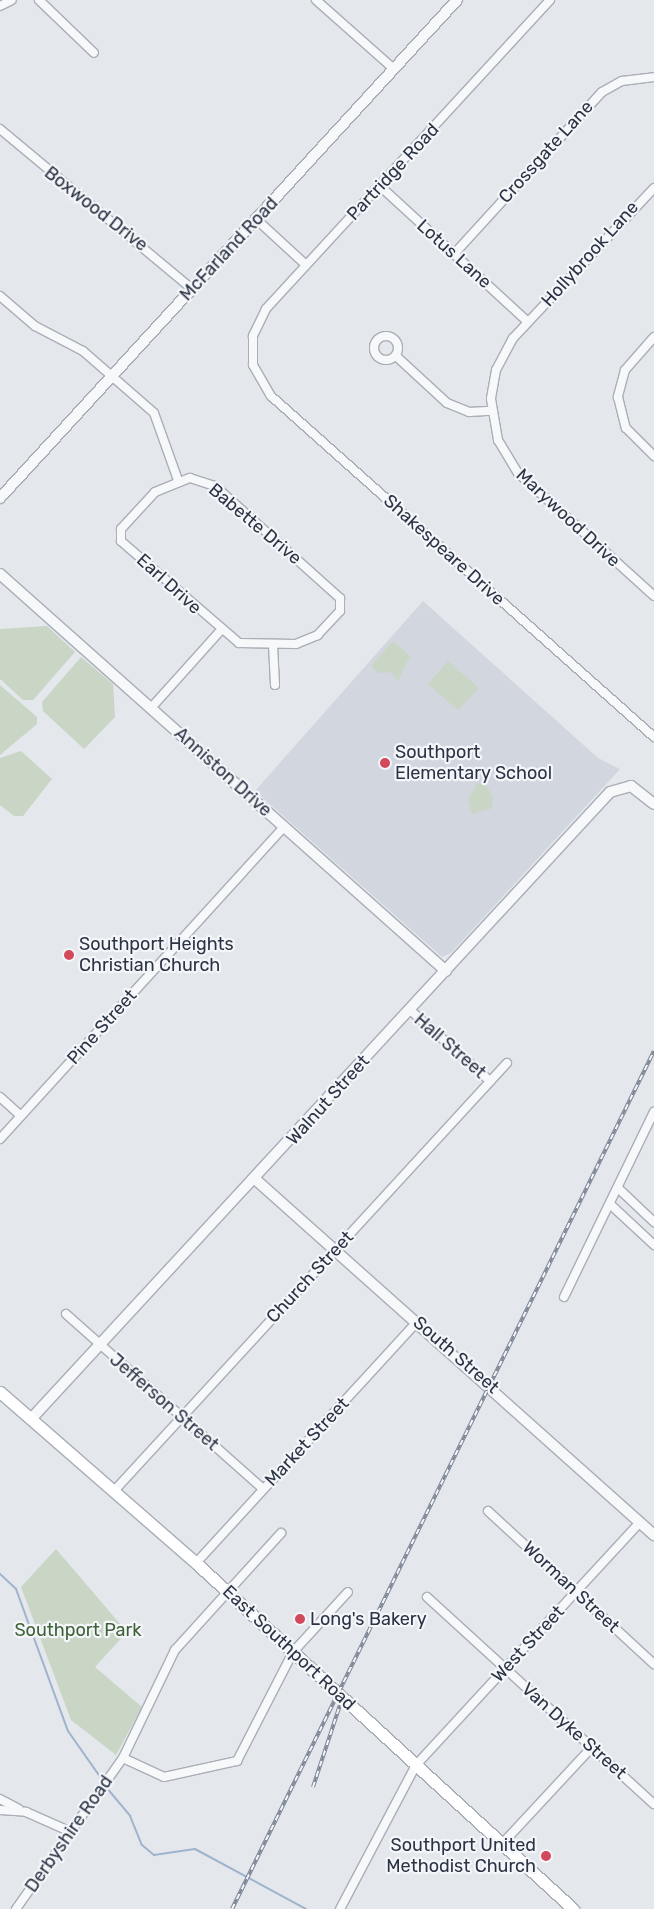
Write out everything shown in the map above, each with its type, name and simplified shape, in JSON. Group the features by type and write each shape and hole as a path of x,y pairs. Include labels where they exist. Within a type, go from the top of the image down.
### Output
{"main road":[{"name":"East Southport Road","path":"0,1392 196,1563 573,1909"}],"street":[{"path":"0,6 12,0"},
{"path":"39,0 94,52"},
{"path":"316,0 394,69"},
{"name":"McFarland Road","path":"0,498 457,0"},
{"name":"Partridge Road","path":"252,352 260,317 550,0"},
{"name":"Crossgate Lane","path":"454,254 602,92 622,81 654,77"},
{"name":"Boxwood Drive","path":"0,129 192,289"},
{"name":"Lotus Lane","path":"380,186 528,322"},
{"name":"Hollybrook Lane","path":"528,322 654,188"},
{"path":"256,219 306,265"},
{"path":"0,296 35,326 83,351 156,416 178,480"},
{"name":"Marywood Drive","path":"528,322 500,360 491,411 498,440 518,473 654,596"},
{"path":"654,337 621,380 618,403 623,422 654,456"},
{"name":"Shakespeare Drive","path":"252,352 258,378 272,396 654,737"},
{"path":"396,356 448,404 469,412 491,411"},
{"name":"Babette Drive","path":"178,480 200,479 216,486 342,604"},
{"name":"Earl Drive","path":"178,480 155,492 120,536 221,630 246,644 273,645 316,637 342,604"},
{"name":"Anniston Drive","path":"0,574 446,971"},
{"path":"151,708 221,630"},
{"path":"273,645 275,685"},
{"name":"Walnut Street","path":"31,1419 255,1179 610,792 625,786 654,804"},
{"name":"Pine Street","path":"0,1139 284,827"},
{"name":"Hall Street","path":"410,1010 490,1081"},
{"name":"Church Street","path":"114,1491 507,1063"},
{"path":"0,1097 21,1116"},
{"path":"564,1296 611,1205 654,1112"},
{"name":"South Street","path":"255,1179 418,1321 654,1535"},
{"path":"618,1188 654,1222"},
{"path":"611,1205 654,1245"},
{"name":"Jefferson Street","path":"66,1314 263,1489"},
{"name":"Market Street","path":"196,1563 418,1321"},
{"name":"Worman Street","path":"488,1510 654,1664"},
{"name":"West Street","path":"340,1909 416,1765 640,1522"},
{"name":"Derbyshire Road","path":"16,1909 122,1758 166,1664 227,1591 281,1534"},
{"name":"Derbyshire Road","path":"122,1758 166,1777 229,1765 247,1745 293,1652 348,1592"},
{"name":"Van Dyke Street","path":"427,1597 654,1804"},
{"path":"502,1844 592,1747"},
{"path":"0,1799 69,1831"},
{"path":"0,1810 26,1812"}],"shaded area":[{"path":"423,601 598,758 620,769 451,953 442,957 255,791"}],"green space":[{"path":"47,626 75,652 33,700 23,700 0,679 0,629"},
{"path":"393,641 410,656 398,681 390,672 378,673 371,666"},
{"path":"81,657 113,684 115,717 84,749 43,711 42,702"},
{"path":"448,661 479,688 458,710 428,684"},
{"path":"0,685 37,717 37,724 0,755"},
{"path":"21,751 52,779 23,816 14,816 0,805 0,758"},
{"path":"477,783 484,784 493,796 492,808 472,814 468,800"},
{"name":"Southport Park","path":"56,1549 127,1632 95,1667 142,1707 116,1755 71,1720 21,1587"}],"waterway":[{"path":"0,1574 16,1589 68,1731 103,1781"},
{"path":"106,1787 130,1816 142,1845 154,1855 195,1849 306,1909"}],"railway":[{"path":"232,1909 654,1051"},
{"path":"313,1787 342,1699"}],"place":[{"name":"Southport Elementary School","path":"385,763"},
{"name":"Southport Heights Christian Church","path":"69,955"},
{"name":"Long's Bakery","path":"300,1619"},
{"name":"Southport United Methodist Church","path":"546,1856"}]}
